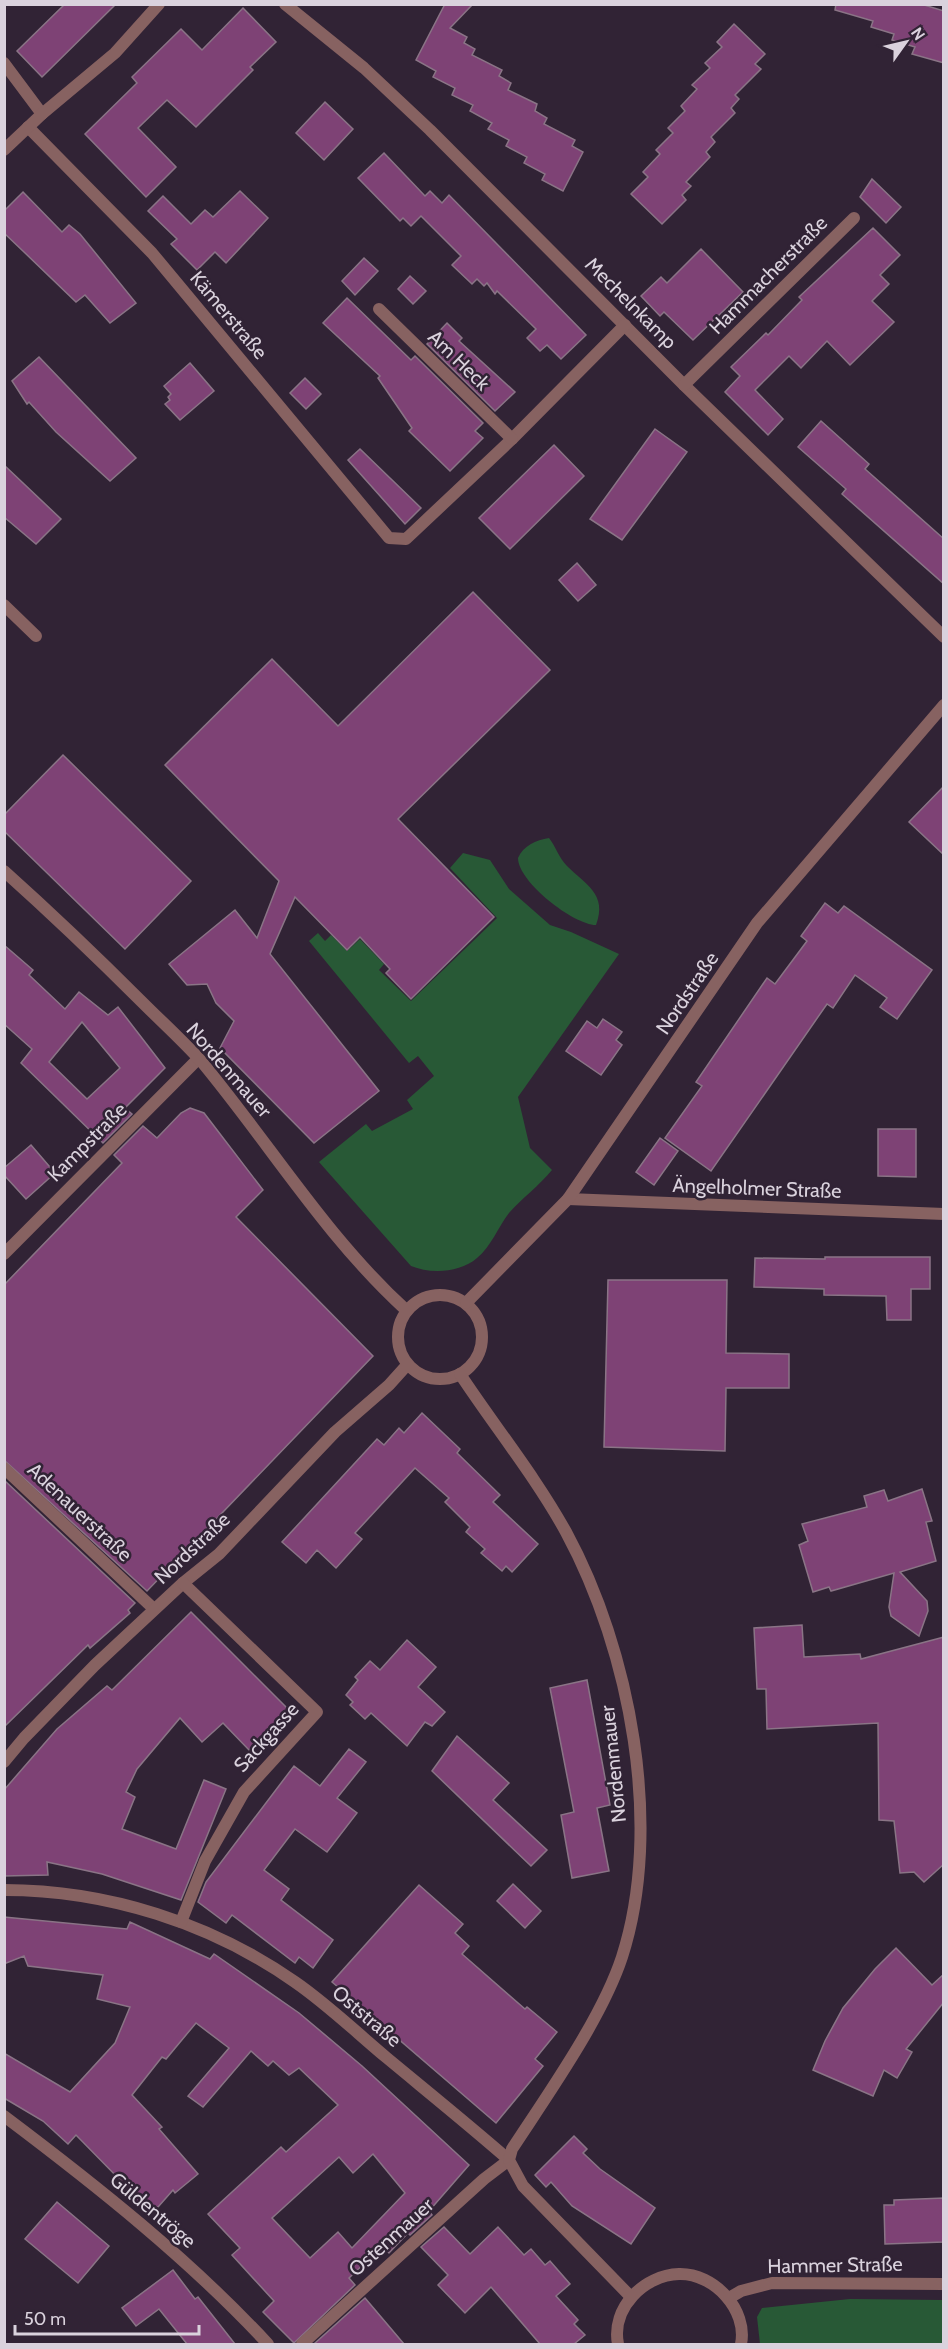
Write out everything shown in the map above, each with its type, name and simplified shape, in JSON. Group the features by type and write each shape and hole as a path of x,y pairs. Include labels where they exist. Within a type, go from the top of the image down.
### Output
{"street":[{"path":"4,150 42,114 115,53 159,4"},
{"name":"Mechelnkamp","path":"285,4 364,68 413,115 684,385 944,638"},
{"path":"4,63 42,114"},
{"name":"Kämerstraße","path":"28,127 152,253 389,538 406,539 512,439"},
{"name":"Hammacherstraße","path":"684,385 854,218"},
{"name":"Am Heck","path":"379,309 512,439"},
{"path":"512,439 625,325"},
{"path":"4,606 36,636"},
{"name":"Nordstraße","path":"466,1303 568,1199 757,923 944,705"},
{"name":"Nordenmauer","path":"4,871 97,957 198,1059 246,1116 330,1230 373,1280 406,1310"},
{"name":"Kampstraße","path":"4,1254 198,1059"},
{"name":"Ängelholmer Straße","path":"568,1199 944,1214"},
{"path":"440,1294 466,1303 478,1320 482,1340 479,1354 471,1366 447,1379 432,1379 418,1374 407,1365 397,1341 400,1320 406,1310 427,1296 440,1294"},
{"name":"Nordstraße","path":"4,1762 24,1738 95,1665 183,1583 219,1554 335,1432 389,1385 407,1365"},
{"name":"Nordenmauer","path":"460,1374 541,1489 572,1545 588,1580 619,1665 632,1723 640,1819 639,1869 633,1912 622,1959 587,2030 512,2149 509,2160"},
{"name":"Adenauerstraße","path":"4,1468 154,1609"},
{"name":"Sackgasse","path":"181,1922 205,1861 244,1792 317,1712 183,1583"},
{"name":"Oststraße","path":"4,1890 45,1890 76,1894 110,1901 181,1922 235,1947 296,1982 509,2160 522,2186 631,2297"},
{"name":"Güldentröge","path":"4,2116 146,2227 232,2306 268,2344"},
{"name":"Ostenmauer","path":"302,2344 484,2178 509,2160"},
{"path":"618,2344 620,2316 631,2297 653,2280 680,2274 708,2281 729,2298 739,2318 741,2344"},
{"name":"Hammer Straße","path":"729,2298 741,2291 772,2283 944,2284"}],"green space":[{"path":"549,838 564,863 587,884 597,897 599,914 596,925 586,923 562,910 537,890 520,868 518,858 523,850 535,842"},
{"path":"463,853 490,860 509,889 550,925 619,954 518,1097 530,1148 552,1170 509,1213 477,1258 462,1267 436,1271 411,1266 319,1162 366,1124 372,1131 413,1109 407,1100 434,1076 418,1056 409,1063 309,941 318,933 325,941 331,935 347,951 360,939 384,964 379,970 411,1001 497,918 450,868"},
{"path":"850,2299 943,2300 943,2344 760,2344 757,2317 762,2308"}],"building":[{"path":"65,4 116,4 42,77 17,51"},
{"path":"445,4 473,4 450,28 467,37 464,43 475,49 472,55 502,70 499,76 511,83 508,90 537,104 535,111 547,118 544,124 575,140 572,146 583,152 563,191 542,180 545,174 524,163 527,157 506,146 509,140 488,129 492,123 470,111 473,105 452,95 455,88 433,77 436,71 416,60"},
{"path":"836,4 921,4 944,11 944,63 912,54 915,47 892,40 894,34 871,27 873,21 835,10"},
{"path":"243,8 276,42 250,67 253,70 196,127 167,100 138,128 176,167 146,197 85,134 137,83 132,77 181,29 202,50"},
{"path":"734,24 765,54 755,64 761,69 735,95 739,99 731,108 735,113 711,137 715,142 706,152 710,157 686,182 691,186 682,195 686,200 662,224 631,194 648,177 643,172 660,154 656,150 673,133 668,128 685,111 681,106 697,89 692,85 710,68 705,63 722,47 717,42"},
{"path":"325,102 353,129 324,160 296,133"},
{"path":"384,153 425,196 430,191 442,203 449,195 586,335 561,359 547,345 540,351 527,338 536,329 497,291 495,294 487,283 484,286 477,279 472,284 452,265 461,256 421,216 411,226 403,218 400,221 358,178"},
{"path":"872,179 901,207 886,223 860,197"},
{"path":"240,191 268,218 226,263 215,252 197,270 171,244 177,239 148,211 163,196 191,224 205,210 213,217"},
{"path":"23,192 62,232 69,225 80,234 136,303 110,323 85,295 76,302 4,233 4,211"},
{"path":"873,228 900,255 880,275 889,284 872,301 894,322 850,365 827,341 801,368 789,356 755,390 783,419 768,435 725,392 740,376 731,367 766,333 768,335 802,300 799,297"},
{"path":"701,249 743,292 693,340 664,312 660,316 641,296 661,277 667,283"},
{"path":"364,258 378,271 355,295 342,281"},
{"path":"410,276 426,291 413,304 398,289"},
{"path":"347,298 411,360 415,356 483,423 475,431 483,438 450,471 409,431 412,428 378,378 380,376 323,323"},
{"path":"447,323 462,338 459,341 515,392 495,411 427,344"},
{"path":"39,357 136,458 110,481 56,432 29,402 27,404 12,381"},
{"path":"190,363 214,391 180,420 165,404 170,400 168,397 171,394 164,386"},
{"path":"305,378 321,394 306,409 290,393"},
{"path":"821,421 869,464 865,469 944,539 944,584 842,494 846,489 798,447"},
{"path":"655,429 687,452 622,540 590,519"},
{"path":"554,445 584,476 510,549 479,518"},
{"path":"360,449 421,508 405,524 348,460"},
{"path":"4,465 61,519 36,544 4,517"},
{"path":"577,563 596,585 578,601 559,580"},
{"path":"473,592 550,670 398,819 494,917 411,999 386,973 390,969 360,937 347,950 295,897 270,954 379,1091 314,1143 220,1048 234,1021 216,1003 207,984 187,985 169,964 235,910 257,938 279,881 165,765 272,659 338,726"},
{"path":"63,755 191,881 125,949 4,831 4,815"},
{"path":"944,786 944,855 909,822"},
{"path":"825,903 838,913 844,906 932,970 897,1019 880,1007 887,998 855,975 833,1008 827,1004 711,1171 665,1138 702,1086 696,1082 767,978 775,984 807,941 801,936"},
{"path":"4,945 33,970 29,975 65,1009 79,992 108,1015 118,1007 165,1068 125,1108 132,1114 103,1143 21,1063 32,1049 4,1024","holes":["82,1022 120,1068 87,1099 49,1062"]},
{"path":"603,1019 622,1032 616,1040 622,1045 601,1075 566,1051 587,1021 597,1028"},
{"path":"190,1108 204,1113 263,1190 236,1217 373,1356 147,1591 4,1460 4,1285 122,1163 114,1155 143,1126 157,1138 181,1113"},
{"path":"878,1129 916,1129 916,1177 878,1176"},
{"path":"660,1138 678,1151 654,1185 636,1172"},
{"path":"31,1145 55,1173 26,1199 4,1175 4,1168"},
{"path":"825,1257 930,1257 930,1289 911,1289 911,1320 887,1320 886,1296 824,1295 824,1289 754,1287 755,1258 825,1259"},
{"path":"608,1280 727,1280 726,1353 789,1354 789,1388 726,1388 725,1451 604,1447"},
{"path":"422,1413 460,1449 457,1453 500,1495 493,1502 538,1544 512,1572 506,1566 502,1571 481,1553 485,1549 466,1532 470,1527 445,1502 449,1498 415,1468 355,1533 362,1539 336,1568 317,1550 306,1563 282,1542 377,1439 384,1445 399,1428 404,1433"},
{"path":"4,1480 135,1603 128,1610 130,1613 90,1648 88,1645 4,1727"},
{"path":"922,1489 932,1521 926,1522 936,1561 900,1572 927,1601 928,1611 919,1636 891,1616 889,1607 894,1573 831,1591 829,1587 813,1592 799,1545 808,1541 802,1524 867,1507 864,1496 884,1490 888,1501"},
{"path":"191,1612 289,1710 277,1722 283,1728 265,1746 259,1740 249,1750 223,1723 202,1742 180,1718 137,1769 126,1792 135,1797 122,1829 176,1849 204,1780 226,1789 181,1900 102,1874 47,1862 48,1875 4,1876 4,1790 57,1729 107,1686 112,1690"},
{"path":"802,1625 804,1657 860,1654 861,1659 944,1637 944,1864 924,1882 914,1872 900,1873 894,1821 879,1820 878,1723 767,1729 766,1689 757,1689 754,1628"},
{"path":"407,1640 436,1667 418,1687 445,1712 432,1726 425,1722 407,1746 371,1713 365,1719 350,1705 353,1702 346,1695 358,1680 355,1677 370,1661 380,1670"},
{"path":"587,1680 610,1805 597,1808 609,1871 572,1878 561,1815 574,1812 550,1688"},
{"path":"457,1736 509,1783 493,1800 547,1850 531,1866 432,1771"},
{"path":"349,1749 366,1762 337,1798 357,1813 327,1852 295,1829 264,1870 289,1889 281,1900 333,1940 313,1968 299,1957 295,1963 232,1915 226,1923 198,1902 206,1882 294,1766 320,1786"},
{"path":"513,1884 541,1911 525,1928 497,1901"},
{"path":"419,1885 463,1924 455,1933 469,1946 462,1954 525,2009 527,2007 557,2032 535,2059 543,2066 496,2123 332,1982"},
{"path":"4,1917 127,1929 130,1922 210,1959 214,1954 299,2013 362,2066 469,2165 429,2211 432,2215 410,2235 408,2233 389,2253 383,2246 349,2278 355,2285 294,2343 263,2312 274,2301 232,2255 240,2248 208,2214 281,2147 286,2152 338,2105 299,2068 289,2075 273,2061 268,2066 251,2051 203,2107 188,2096 229,2048 196,2023 166,2059 162,2057 132,2095 162,2127 159,2129 198,2174 175,2193 173,2190 151,2215 124,2191 127,2187 76,2135 68,2144 43,2121 4,2098 4,2053 70,2092 115,2043 130,2007 97,1999 103,1975 28,1966 24,1956 4,1964","holes":["373,2154 405,2193 352,2248 338,2232 310,2258 272,2218 339,2157 353,2173"]},
{"path":"896,1948 932,1985 944,1974 944,2002 906,2049 912,2052 897,2078 884,2070 873,2096 813,2070 825,2041 843,2008 875,1969"},
{"path":"574,2136 587,2149 583,2153 600,2169 655,2208 631,2244 572,2206 551,2182 546,2187 535,2175"},
{"path":"944,2198 944,2242 885,2244 884,2205 894,2205 894,2200"},
{"path":"57,2202 109,2246 78,2283 25,2239"},
{"path":"444,2227 470,2254 498,2227 524,2255 531,2249 545,2265 550,2261 570,2284 556,2296 578,2320 574,2324 585,2335 574,2344 540,2344 491,2287 465,2313 438,2285 448,2275 421,2247"},
{"path":"173,2270 195,2299 198,2297 235,2344 187,2344 159,2309 136,2326 122,2308"},
{"path":"365,2298 404,2344 314,2344"}]}
